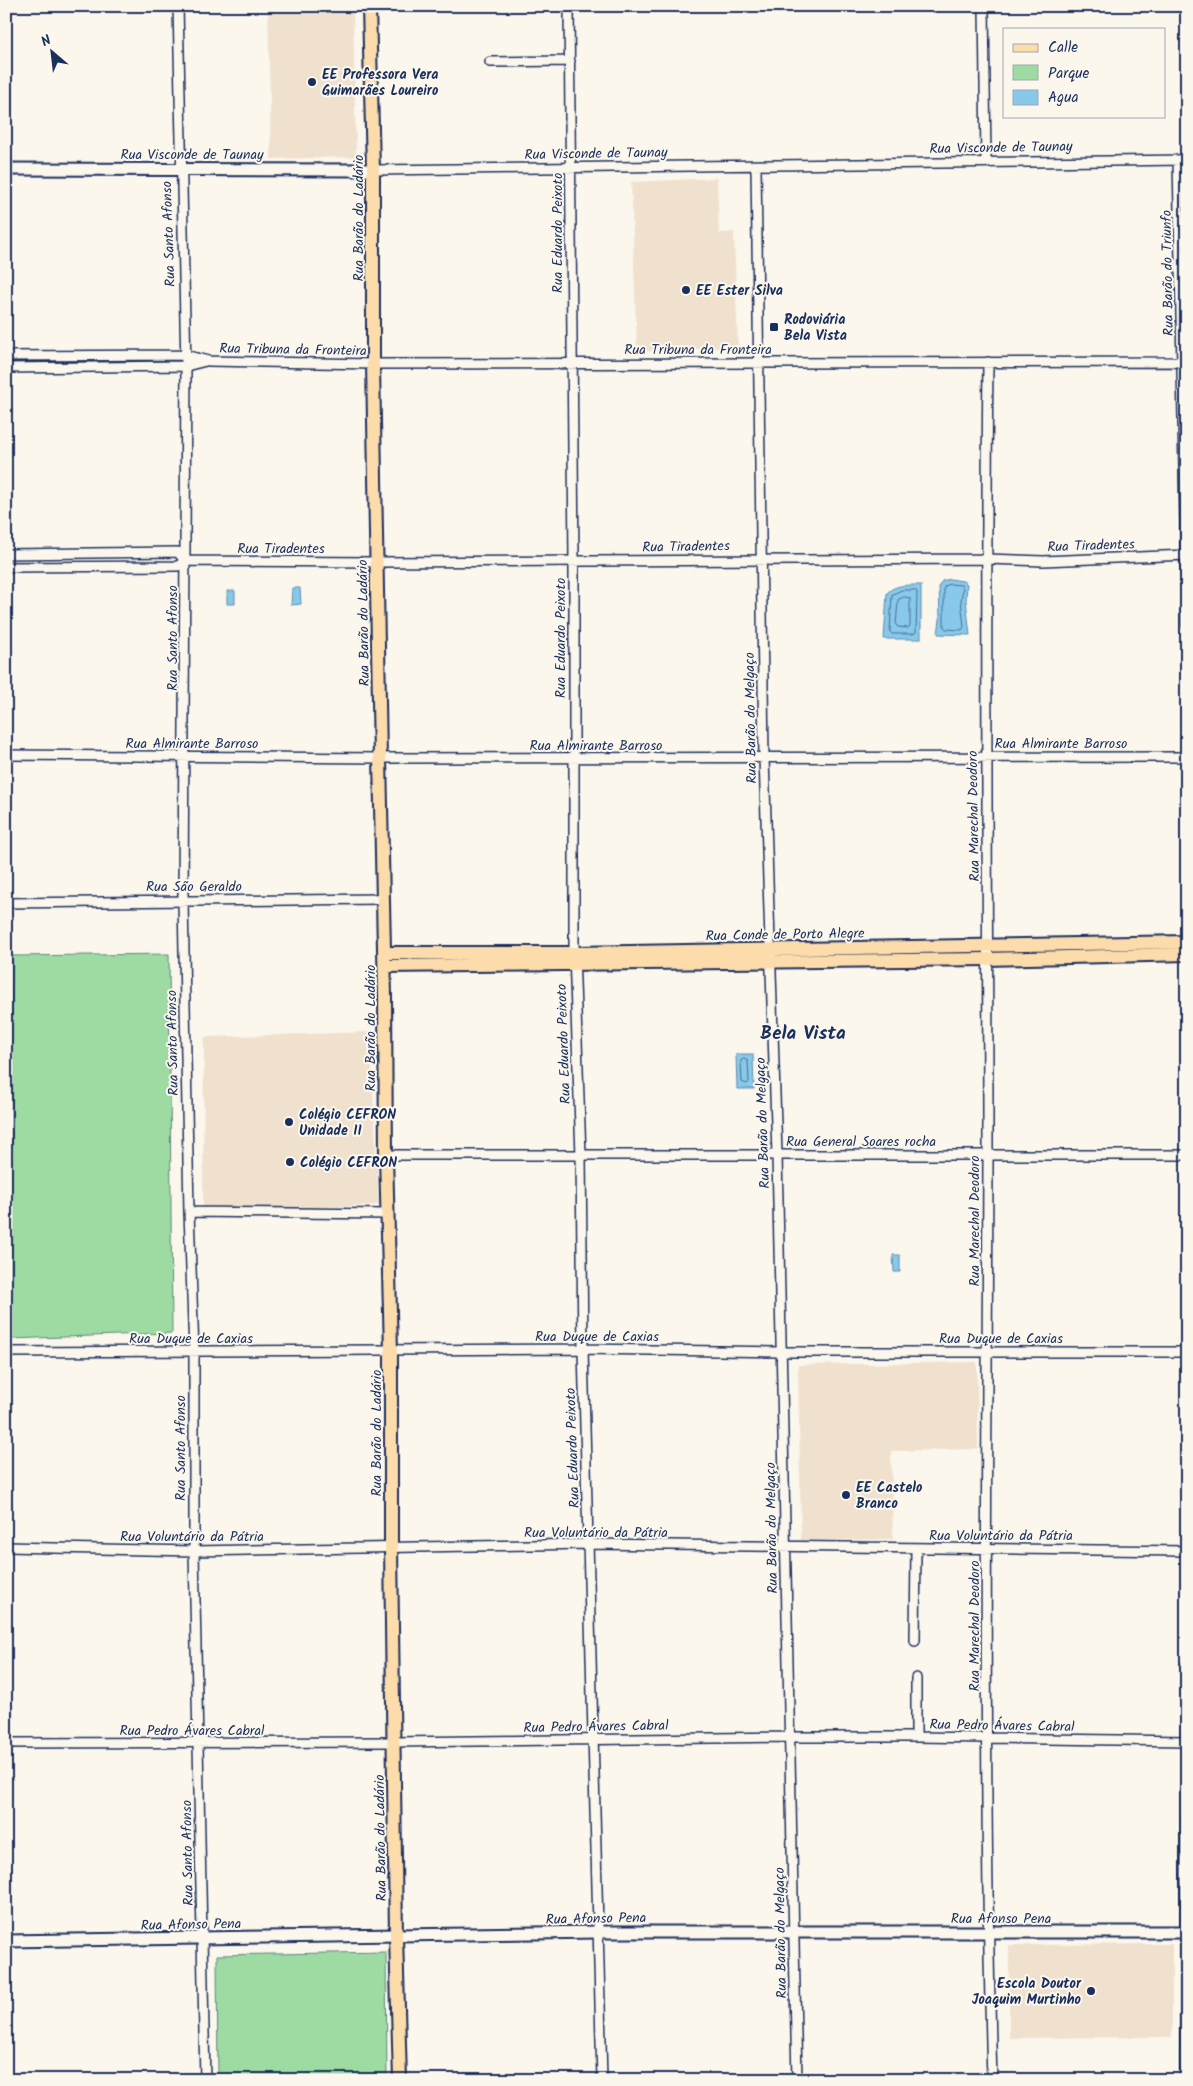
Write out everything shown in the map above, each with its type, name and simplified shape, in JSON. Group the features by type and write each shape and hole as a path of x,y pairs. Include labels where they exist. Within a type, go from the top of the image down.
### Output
{"main road":[{"name":"Rua Barão do Ladário","path":"369,6 373,170 382,899 385,966 386,1155 391,1351 391,1547 396,1936 400,2080"},
{"name":"Rua Conde de Porto Alegre","path":"988,952 1187,942"},
{"name":"Rua Conde de Porto Alegre","path":"385,966 574,958 770,955 988,952 1187,954"},
{"name":"Rua Conde de Porto Alegre","path":"384,953 574,958"}],"street":[{"name":"Rua Santo Afonso","path":"178,6 180,169 186,356 183,900 189,1212 194,1352 194,1551 206,2080"},
{"name":"Rua Eduardo Peixoto","path":"569,6 574,561 574,958 581,1156 582,1349 602,2080"},
{"path":"984,6 986,161"},
{"path":"490,62 570,60"},
{"name":"Rua Visconde de Taunay","path":"6,169 373,170 1182,160"},
{"name":"Rua Barão do Triunfo","path":"1182,160 1187,626"},
{"name":"Rua Barão do Melgaço","path":"756,166 764,758 777,1155 797,2080"},
{"name":"Rua Tribuna da Fronteira","path":"6,356 186,356 209,361 374,364 1184,362"},
{"name":"Rua Tribuna da Fronteira","path":"6,368 186,366 209,361"},
{"name":"Rua Marechal Deodoro","path":"988,362 986,559 988,1548 986,1739 992,2080"},
{"name":"Rua Tiradentes","path":"6,554 178,552 185,561"},
{"name":"Rua Tiradentes","path":"6,567 178,566 185,561 1043,560 1186,555"},
{"name":"Rua Almirante Barroso","path":"6,755 574,759 1187,757"},
{"name":"Rua São Geraldo","path":"6,902 382,899"},
{"name":"Rua General Soares rocha","path":"386,1155 1187,1155"},
{"path":"189,1212 387,1214"},
{"name":"Rua Duque de Caxias","path":"6,1352 582,1349 780,1352 1187,1352"},
{"name":"Rua Voluntário da Pátria","path":"6,1547 194,1551 588,1544 1187,1551"},
{"path":"915,1641 916,1549"},
{"path":"1185,2080 1187,2036 1187,1665"},
{"path":"916,1678 916,1737"},
{"name":"Rua Pedro Ávares Cabral","path":"6,1743 198,1744 790,1737 1187,1741"},
{"name":"Rua Afonso Pena","path":"6,1941 597,1932 988,1934 1186,1932"}],"shaded area":[{"name":"EE Professora Vera Guimarães Loureiro","path":"268,6 353,6 356,157 271,159"},
{"name":"EE Ester Silva","path":"717,178 719,233 734,232 738,347 637,352 631,182"},
{"name":"Colégio CEFRON","path":"370,1032 379,1205 203,1211 204,1037"},
{"name":"EE Castelo Branco","path":"977,1362 978,1449 891,1451 893,1539 801,1541 798,1365"},
{"name":"Escola Doutor Joaquim Murtinho","path":"1172,1944 1172,2037 1009,2038 1009,1945"}],"green space":[{"path":"169,954 172,1333 10,1339 12,956"},
{"path":"386,1952 387,2080 218,2080 217,1955"}],"water":[{"path":"950,579 963,581 967,584 966,600 970,635 938,634 940,620 939,586 942,581"},
{"path":"921,585 921,639 884,639 887,593 898,587"},
{"path":"292,588 300,588 301,604 291,605"},
{"path":"227,591 235,591 235,604 227,604"},
{"path":"736,1054 753,1054 754,1089 737,1089"},
{"path":"893,1255 900,1255 900,1272 894,1272"}],"place":[{"name":"EE Professora Vera Guimarães Loureiro","path":"312,82"},
{"name":"EE Ester Silva","path":"686,290"},
{"name":"Rodoviária Bela Vista","path":"774,327"},
{"name":"Colégio CEFRON Unidade II","path":"289,1122"},
{"name":"Colégio CEFRON","path":"290,1162"},
{"name":"EE Castelo Branco","path":"846,1495"},
{"name":"Escola Doutor Joaquim Murtinho","path":"1091,1991"}],"district":[{"name":"Bela Vista","path":"803,1032"}]}
